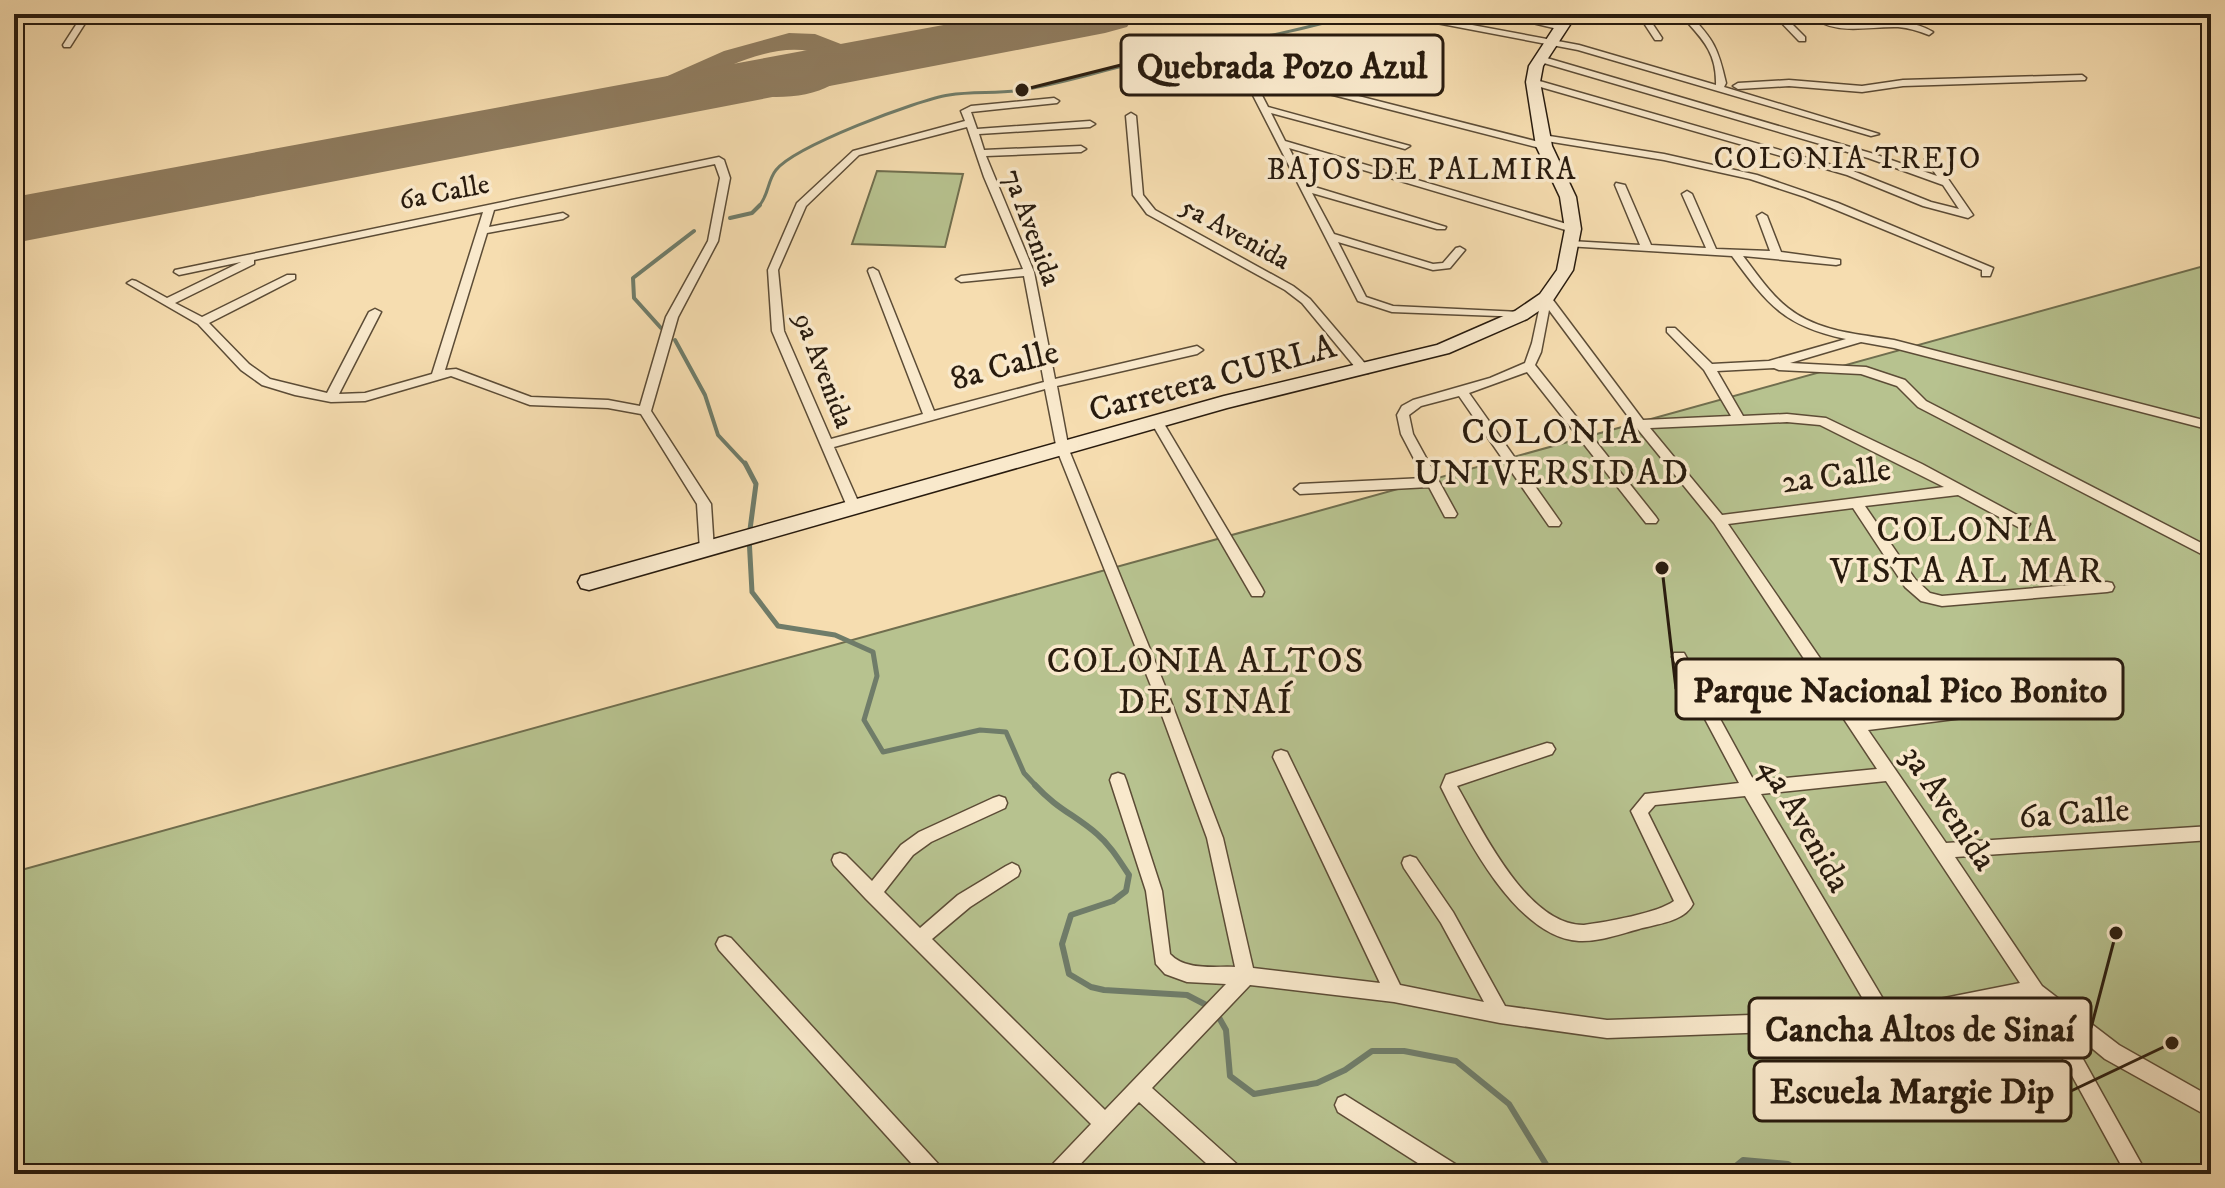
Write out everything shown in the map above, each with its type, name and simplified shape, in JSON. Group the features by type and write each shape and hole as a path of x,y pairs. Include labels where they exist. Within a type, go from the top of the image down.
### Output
{"main road":[{"path":"1566,20 1536,66 1533,82 1544,142 1568,197 1571,237"},
{"name":"Carretera CURLA","path":"589,582 1224,402 1443,349 1521,315 1546,298 1565,270 1571,237"}],"street":[{"path":"67,45 87,14"},
{"path":"1498,14 1566,20"},
{"path":"1642,14 1658,38"},
{"path":"1684,14 1707,37 1715,53 1721,85"},
{"path":"1777,14 1802,39"},
{"path":"1812,14 1819,21 1832,25 1912,24 1929,32"},
{"path":"1405,15 1552,42 1721,85 1874,134"},
{"path":"1385,76 1269,47 1243,54 1240,62 1354,289 1362,299 1375,306 1521,315"},
{"path":"1540,59 1871,156 1949,184"},
{"path":"1244,70 1544,142 1669,158 1785,186 1945,254 1988,268 1986,274"},
{"path":"1721,85 1752,88 1789,83 1862,89 1903,83 2082,78"},
{"path":"1533,82 1749,142 1850,173 1927,204 1968,215 1930,159"},
{"path":"1054,101 966,111 972,128 1090,124"},
{"path":"1265,109 1405,146"},
{"name":"5a Avenida","path":"1131,116 1138,195 1151,212 1289,288 1306,301 1364,370"},
{"path":"1749,142 1757,123"},
{"name":"7a Avenida","path":"972,128 1029,272 1063,450 1160,691 1215,838 1246,976"},
{"name":"9a Avenida","path":"854,508 778,331 773,270 801,205 856,153 972,128"},
{"path":"1282,143 1571,237 1647,249 1777,255 1836,262"},
{"path":"980,153 1081,149"},
{"name":"6a Calle","path":"179,272 719,160 725,178 713,241 672,317 645,411"},
{"path":"1620,185 1647,249"},
{"path":"1304,187 1441,227"},
{"path":"1687,194 1713,253"},
{"path":"438,374 489,209"},
{"path":"482,231 563,216"},
{"path":"1762,216 1777,255"},
{"path":"1328,236 1433,267 1446,266 1460,250"},
{"path":"1736,254 1781,312 1810,326 1894,344 2211,426"},
{"path":"168,302 260,256"},
{"path":"873,271 930,417"},
{"path":"961,279 1029,272"},
{"path":"202,322 291,277"},
{"path":"132,283 202,322 245,367 266,382 331,398 365,397 438,374 465,375 530,401 608,404 645,411 704,504 707,550"},
{"path":"1450,514 1403,423 1406,409 1529,366 1535,354 1546,298"},
{"name":"3a Avenida","path":"1546,298 1640,424 1719,520 2034,989 2137,1174"},
{"path":"331,398 375,312"},
{"path":"1671,330 1709,368 1740,421"},
{"path":"1770,365 1861,338"},
{"name":"8a Calle","path":"829,444 1050,384 1197,350"},
{"path":"1709,368 1770,365 1862,370 1895,380 1922,404 2211,554"},
{"path":"1529,366 1651,520"},
{"path":"1461,390 1554,523"},
{"path":"1640,424 1796,418 1822,421 2023,524"},
{"path":"1157,422 1257,592"},
{"path":"1300,489 1432,482"},
{"name":"2a Calle","path":"1719,520 1960,490"},
{"path":"1857,504 1917,591 1942,601 2107,587"},
{"name":"4a Avenida","path":"1679,657 1751,791 1885,1019"},
{"path":"1857,725 2082,697"},
{"path":"1547,749 1449,783 1517,894 1547,923 1578,933 1673,912 1684,904 1639,811 1651,799 1751,791 1889,774"},
{"path":"1281,757 1394,993"},
{"path":"1118,780 1154,891 1162,958 1171,968 1187,974 1246,976 1394,993 1500,1014 1607,1029 1885,1019 2034,989 2112,1052 2211,1108"},
{"path":"872,894 907,850 925,837 999,803"},
{"name":"6a Calle","path":"1941,851 2211,833"},
{"path":"840,860 1105,1124"},
{"path":"1410,863 1435,896 1500,1014"},
{"path":"918,940 964,901 1012,871"},
{"path":"725,944 934,1174"},
{"path":"1057,1174 1246,976"},
{"path":"1138,1088 1233,1174"},
{"path":"1345,1105 1453,1174"}],"green space":[{"path":"877,171 963,174 945,247 852,244"},
{"path":"2211,264 2211,1174 14,1174 14,872"}],"waterway":[{"path":"758,207 773,174 788,160 831,137 911,105 949,95 1039,87 1158,57 1282,33 1355,14"},
{"path":"730,218 752,213 758,207"},
{"path":"661,328 634,298 633,278 694,231"},
{"path":"675,340 705,395 718,435 746,465"},
{"path":"745,463 756,484 749,537 752,592 778,626 835,635 873,652 877,676 864,720 883,752 980,730 1006,732 1024,773 1036,786"},
{"path":"1036,786 1102,838 1129,875 1126,891 1113,901 1071,915 1062,944 1069,974 1091,987 1187,995 1210,1007"},
{"path":"1217,1014 1226,1030 1230,1076 1254,1094 1317,1083 1345,1070 1372,1051 1404,1051 1456,1061 1509,1104 1552,1174"},
{"path":"1726,1174 1743,1160 1788,1164 1804,1174"}],"taxiway":[{"path":"628,104 762,46 789,41 815,42 837,52 839,60 831,72 807,85 776,87 732,84"}],"runway":[{"path":"14,220 1105,14"}],"place":[{"name":"Quebrada Pozo Azul","path":"1022,90"},
{"name":"Parque Nacional Pico Bonito","path":"1662,568"},
{"name":"Cancha Altos de Sinaí","path":"2116,933"},
{"name":"Escuela Margie Dip","path":"2172,1043"}],"district":[{"name":"COLONIA TREJO","path":"1848,158"},
{"name":"BAJOS DE PALMIRA","path":"1422,169"},
{"name":"COLONIA UNIVERSIDAD","path":"1552,450"},
{"name":"COLONIA VISTA AL MAR","path":"1967,548"},
{"name":"COLONIA ALTOS DE SINAÍ","path":"1206,680"}]}
